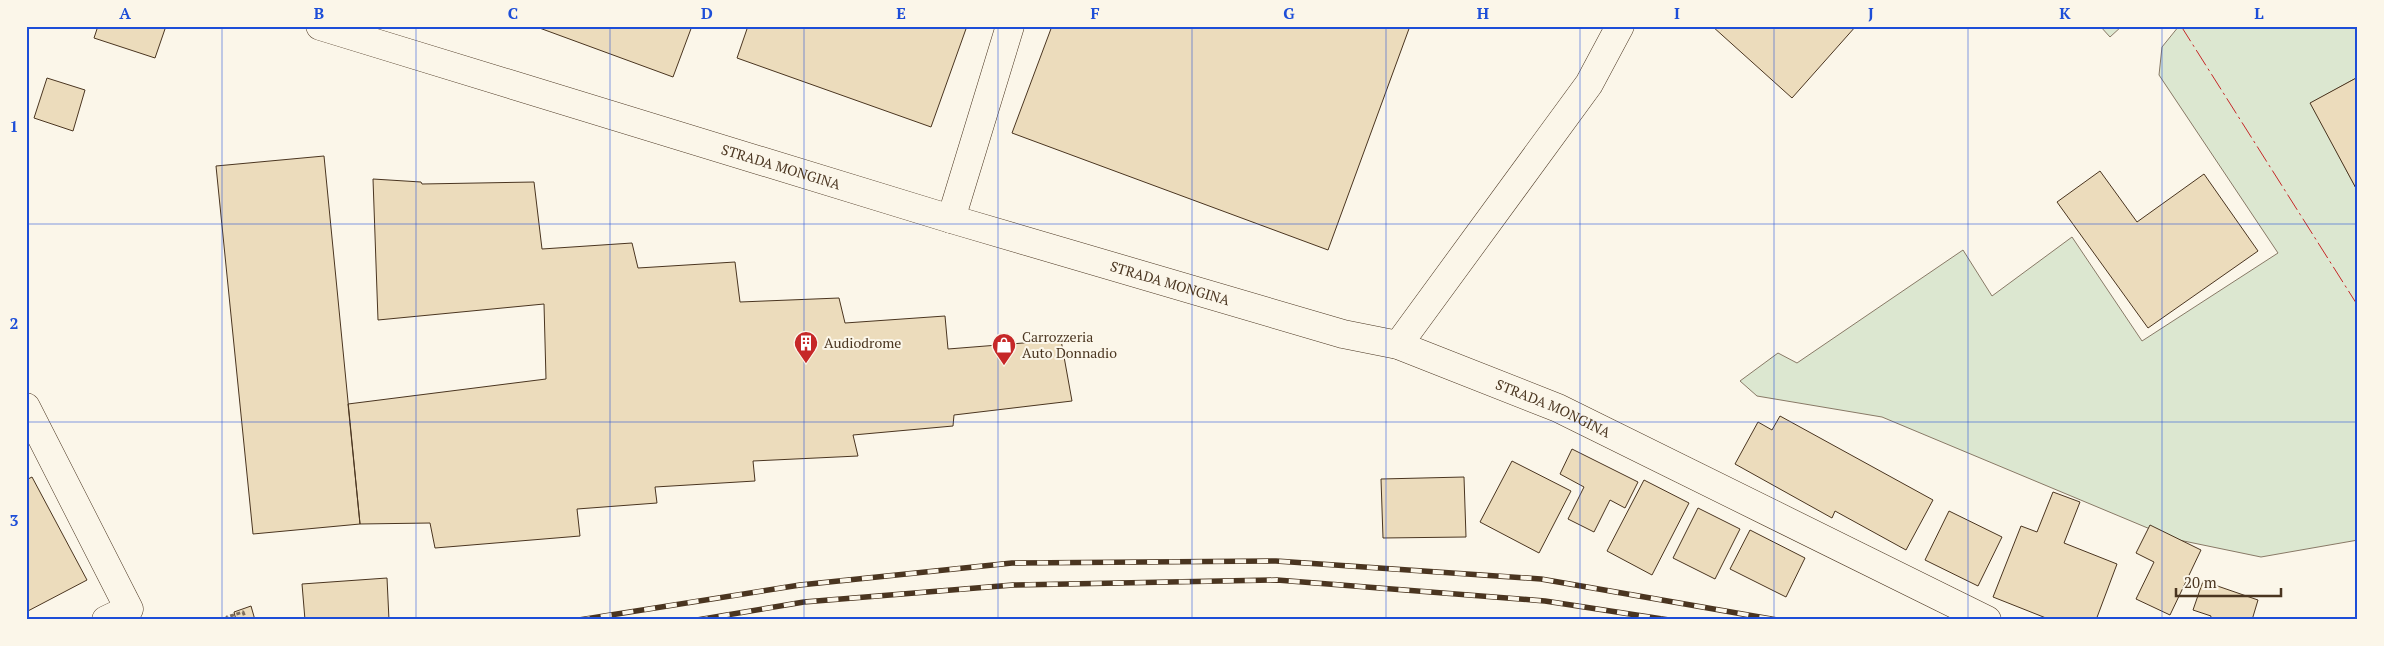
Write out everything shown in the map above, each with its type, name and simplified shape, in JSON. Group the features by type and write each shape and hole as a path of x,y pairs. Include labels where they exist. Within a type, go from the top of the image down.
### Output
{"street":[{"name":"STRADA MONGINA","path":"320,26 951,220 1343,334 1398,345 1558,408 1987,620"},
{"path":"951,220 1010,26"},
{"path":"1398,345 1589,84 1620,26"},
{"path":"26,407 118,614"}],"path":[{"path":"228,620 227,617 243,612 246,620"}],"green space":[{"path":"2100,26 2122,26 2110,37"},
{"path":"2179,26 2358,26 2358,77 2311,103 2358,192 2358,540 2261,557 2174,539 1882,417 1757,396 1740,381 1778,353 1797,363 1963,250 1992,296 2072,237 2142,341 2278,253 2159,75 2162,47"}],"building":[{"path":"98,26 166,26 155,58 94,38"},
{"path":"534,26 692,26 673,77"},
{"path":"748,26 967,26 931,127 737,58"},
{"path":"1052,26 1410,26 1328,250 1012,133"},
{"path":"1712,26 1856,26 1792,98"},
{"path":"2358,77 2358,192 2310,103"},
{"path":"47,78 85,90 73,131 34,118"},
{"path":"324,156 360,524 253,534 216,166"},
{"path":"2100,171 2137,222 2204,174 2258,251 2148,328 2057,202"},
{"name":"Audiodrome","path":"373,179 421,182 422,184 534,182 542,249 632,243 638,268 735,262 740,302 839,298 845,323 945,316 948,349 1061,340 1072,401 954,415 953,426 853,435 858,456 753,461 755,481 655,487 657,503 577,509 580,536 435,548 430,523 360,524 348,404 546,379 544,304 378,320"},
{"path":"1780,416 1933,500 1906,550 1835,511 1832,518 1735,464 1758,422 1772,430"},
{"path":"1572,449 1638,482 1625,508 1610,500 1594,532 1568,519 1584,487 1560,474"},
{"path":"1512,461 1571,491 1539,553 1480,522"},
{"path":"32,477 87,580 26,612 26,480"},
{"path":"1464,477 1466,537 1383,538 1381,479"},
{"path":"1644,480 1689,503 1652,575 1607,551"},
{"path":"2053,492 2080,502 2064,543 2117,564 2096,620 2051,620 1993,597 2021,526 2037,532"},
{"path":"1698,508 1740,529 1715,579 1673,558"},
{"path":"1949,511 2002,537 1978,586 1925,560"},
{"path":"2150,525 2201,550 2170,615 2136,599 2154,562 2136,553"},
{"path":"1750,530 1805,558 1786,597 1730,569"},
{"path":"387,578 389,620 305,620 302,584"},
{"path":"2203,581 2258,600 2252,620 2210,620 2211,616 2193,610"},
{"path":"251,606 255,620 236,620 234,612"}],"railway":[{"path":"579,620 800,585 1012,563 1276,561 1541,579 1777,620"},
{"path":"697,620 804,602 1013,585 1277,580 1545,601 1669,620"}],"power":[{"path":"2181,26 2358,306"}],"place":[{"name":"Audiodrome","path":"806,364"},
{"name":"Carrozzeria Auto Donnadio","path":"1004,366"}]}
